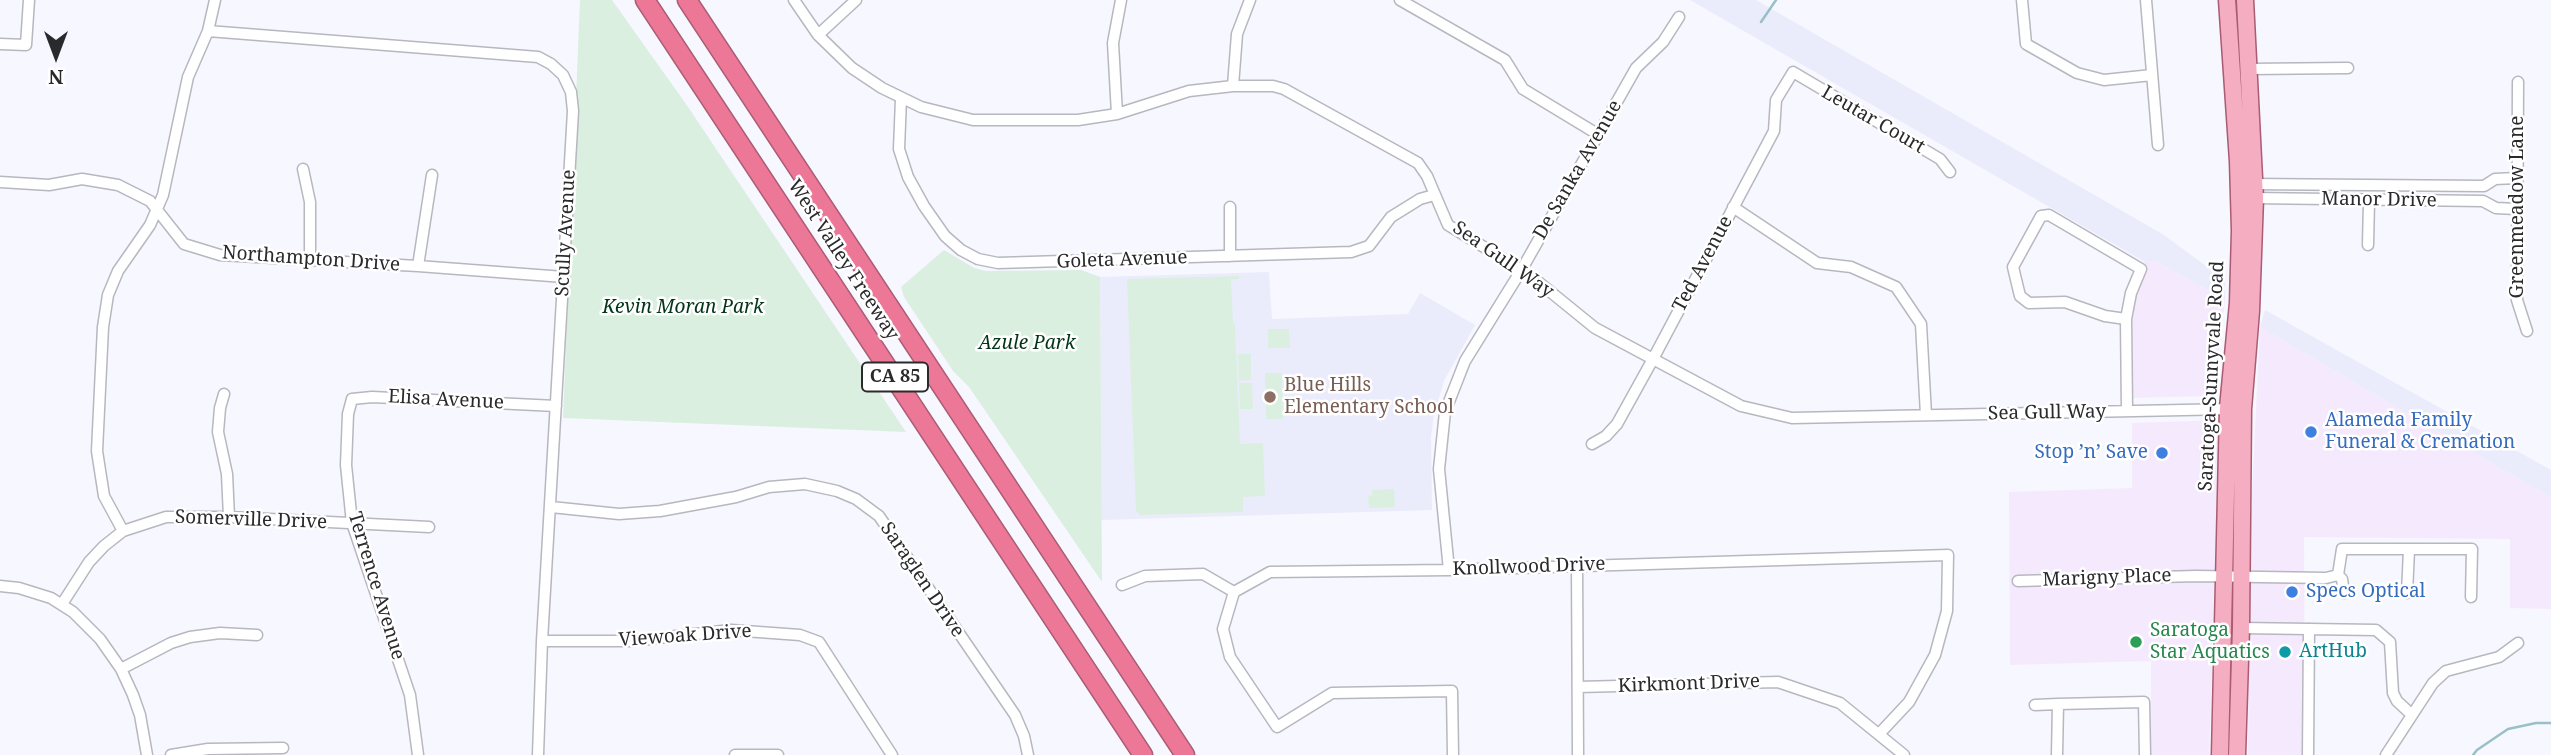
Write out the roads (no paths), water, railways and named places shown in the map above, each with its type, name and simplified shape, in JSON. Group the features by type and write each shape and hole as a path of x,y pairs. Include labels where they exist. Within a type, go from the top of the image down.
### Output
{"highway":[{"name":"West Valley Freeway","path":"645,0 1143,755"},
{"name":"West Valley Freeway","path":"687,0 1185,755"}],"main road":[{"name":"Saratoga-Sunnyvale Road","path":"2227,0 2247,191"},
{"name":"Saratoga-Sunnyvale Road","path":"2220,755 2232,577 2238,303 2247,191 2249,69 2245,0"},
{"name":"Saratoga-Sunnyvale Road","path":"2232,577 2241,628 2237,755"}],"street":[{"path":"0,44 26,45 29,0"},
{"path":"123,531 104,496 97,451 103,327 108,295 118,271 157,211 163,195 188,76 208,31 215,0"},
{"name":"Sea Gull Way","path":"793,0 818,35 852,68 901,99 973,120 1079,120 1117,114 1189,91 1233,86 1273,86 1303,97 1418,163 1427,176 1448,225 1521,269 1595,328 1741,406 1792,418 2236,409"},
{"path":"818,35 856,0"},
{"path":"1117,114 1113,43 1121,0"},
{"path":"1233,86 1237,34 1251,0"},
{"path":"1400,0 1505,60 1523,89 1599,135"},
{"path":"2022,0 2026,44 2060,64 2097,79 2152,75"},
{"path":"2146,0 2158,145"},
{"name":"De Sanka Avenue","path":"1449,570 1440,469 1445,412 1465,361 1636,68 1663,41 1679,17"},
{"name":"Scully Avenue","path":"208,31 538,57 563,75 571,92 573,111 542,641 538,755"},
{"path":"2249,69 2348,68"},
{"name":"Leutar Court","path":"1793,72 1940,159 1950,172"},
{"name":"Ted Avenue","path":"1592,444 1606,436 1617,424 1653,359 1774,131 1776,100 1793,72"},
{"name":"Greenmeadow Lane","path":"2518,82 2517,300 2527,331"},
{"name":"Goleta Avenue","path":"901,99 899,149 908,177 945,236 961,250 978,259 1013,263 1351,252 1369,246 1391,217 1420,199 1434,195"},
{"path":"303,169 310,202 310,261"},
{"path":"418,266 432,175"},
{"path":"2247,191 2341,186 2484,186 2495,179 2516,178"},
{"name":"Northampton Drive","path":"0,182 49,185 82,179 118,185 150,201 184,244 220,255 564,277"},
{"path":"2341,186 2341,200"},
{"path":"2421,186 2421,201"},
{"path":"2483,201 2484,186"},
{"name":"Manor Drive","path":"2247,191 2341,200 2483,201 2496,208 2516,209"},
{"path":"2368,244 2369,201"},
{"path":"1230,207 1230,256"},
{"path":"1732,207 1817,263 1851,267 1896,287 1921,324 1926,415"},
{"path":"2126,319 2105,316 2065,302 2029,303 2020,296 2013,267 2041,216 2049,215 2141,269 2131,293 2126,319 2127,411"},
{"path":"224,394 218,432 227,474 229,517"},
{"name":"Elisa Avenue","path":"348,415 352,399 372,397 556,406"},
{"name":"Terrence Avenue","path":"348,415 346,465 352,523 410,695 418,755"},
{"name":"Saraglen Drive","path":"551,508 619,514 660,511 736,497 769,486 805,484 837,491 856,499 879,516 1007,704 1024,736 1028,755"},
{"name":"Somerville Drive","path":"62,604 89,562 123,531 166,517 229,517 429,527"},
{"path":"2344,593 2342,579 2338,575 2342,549 2472,550 2471,597"},
{"path":"2407,593 2409,550"},
{"name":"Knollwood Drive","path":"1234,592 1270,572 1449,570 1948,555 1947,611 1935,655 1909,702 1880,733"},
{"path":"1577,565 1578,755"},
{"path":"1122,585 1144,576 1203,574 1234,592 1223,629 1230,657 1277,727 1332,693 1452,691 1453,755"},
{"name":"Marigny Place","path":"2018,581 2196,576 2326,578 2338,575"},
{"path":"0,586 37,592 62,604 88,625 121,669 140,715 147,755"},
{"path":"2241,628 2376,630 2390,642 2393,693 2397,701 2412,715"},
{"path":"2308,755 2309,629"},
{"name":"Viewoak Drive","path":"542,641 631,641 731,630 800,635 819,642 892,755"},
{"path":"121,669 171,643 190,637 220,633 257,635"},
{"path":"2386,755 2433,683 2446,671 2499,657 2518,643"},
{"name":"Kirkmont Drive","path":"1578,687 1778,682 1840,703 1904,755"},
{"path":"2035,705 2144,702 2145,755"},
{"path":"2057,755 2058,704"},
{"path":"171,755 208,749 283,748"},
{"path":"735,755 778,755"}],"waterway":[{"path":"1761,22 1776,0"},
{"path":"2473,755 2508,729 2551,723"}],"place":[{"name":"Blue Hills Elementary School","path":"1270,397"},
{"name":"Alameda Family Funeral & Cremation","path":"2311,432"},
{"name":"Stop ’n’ Save","path":"2162,453"},
{"name":"Specs Optical","path":"2292,592"},
{"name":"Saratoga Star Aquatics","path":"2136,642"},
{"name":"ArtHub","path":"2285,652"}],"park label":[{"name":"Kevin Moran Park","path":"683,308"},
{"name":"Azule Park","path":"1027,344"}]}
